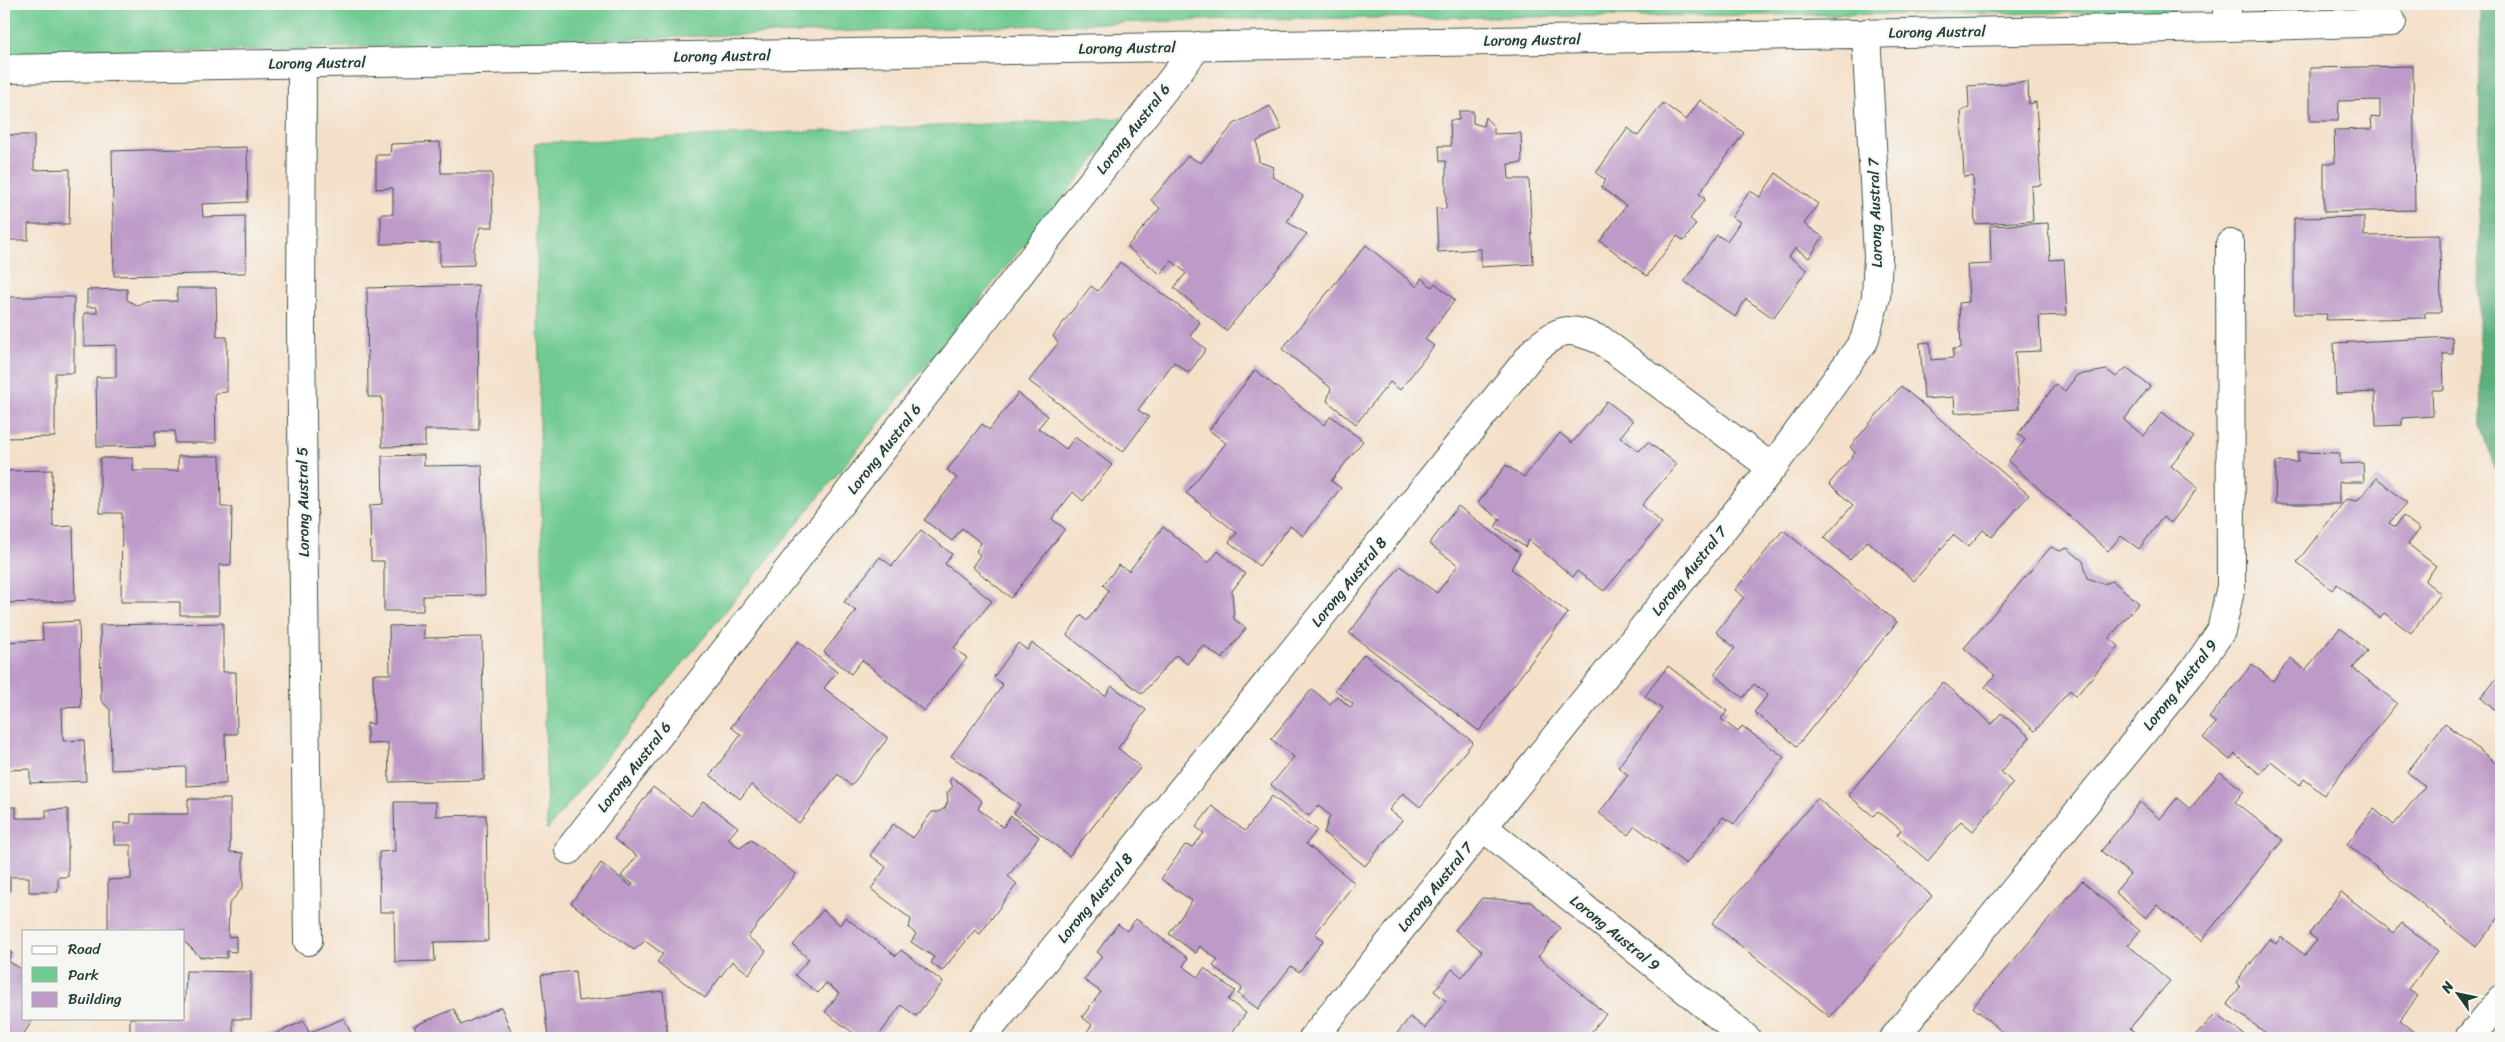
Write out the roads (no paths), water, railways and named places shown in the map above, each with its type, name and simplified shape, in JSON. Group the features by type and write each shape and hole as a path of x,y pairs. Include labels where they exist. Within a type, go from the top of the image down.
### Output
{"street":[{"name":"Lorong Austral","path":"4,69 1866,34 2227,15 2392,22"},
{"name":"Lorong Austral 7","path":"1313,1038 1772,468 1864,342 1876,297 1878,256 1866,34"},
{"name":"Lorong Austral 6","path":"569,850 1198,46"},
{"name":"Lorong Austral 5","path":"302,64 300,330 308,941"},
{"name":"Lorong Austral 9","path":"1894,1038 2197,666 2221,631 2231,586 2230,244"},
{"name":"Lorong Austral 8","path":"982,1038 1536,350 1554,333 1577,330 1601,340 1772,468"},
{"name":"Lorong Austral 9","path":"1483,827 1746,1038"},
{"path":"2469,1038 2501,1000"}]}
